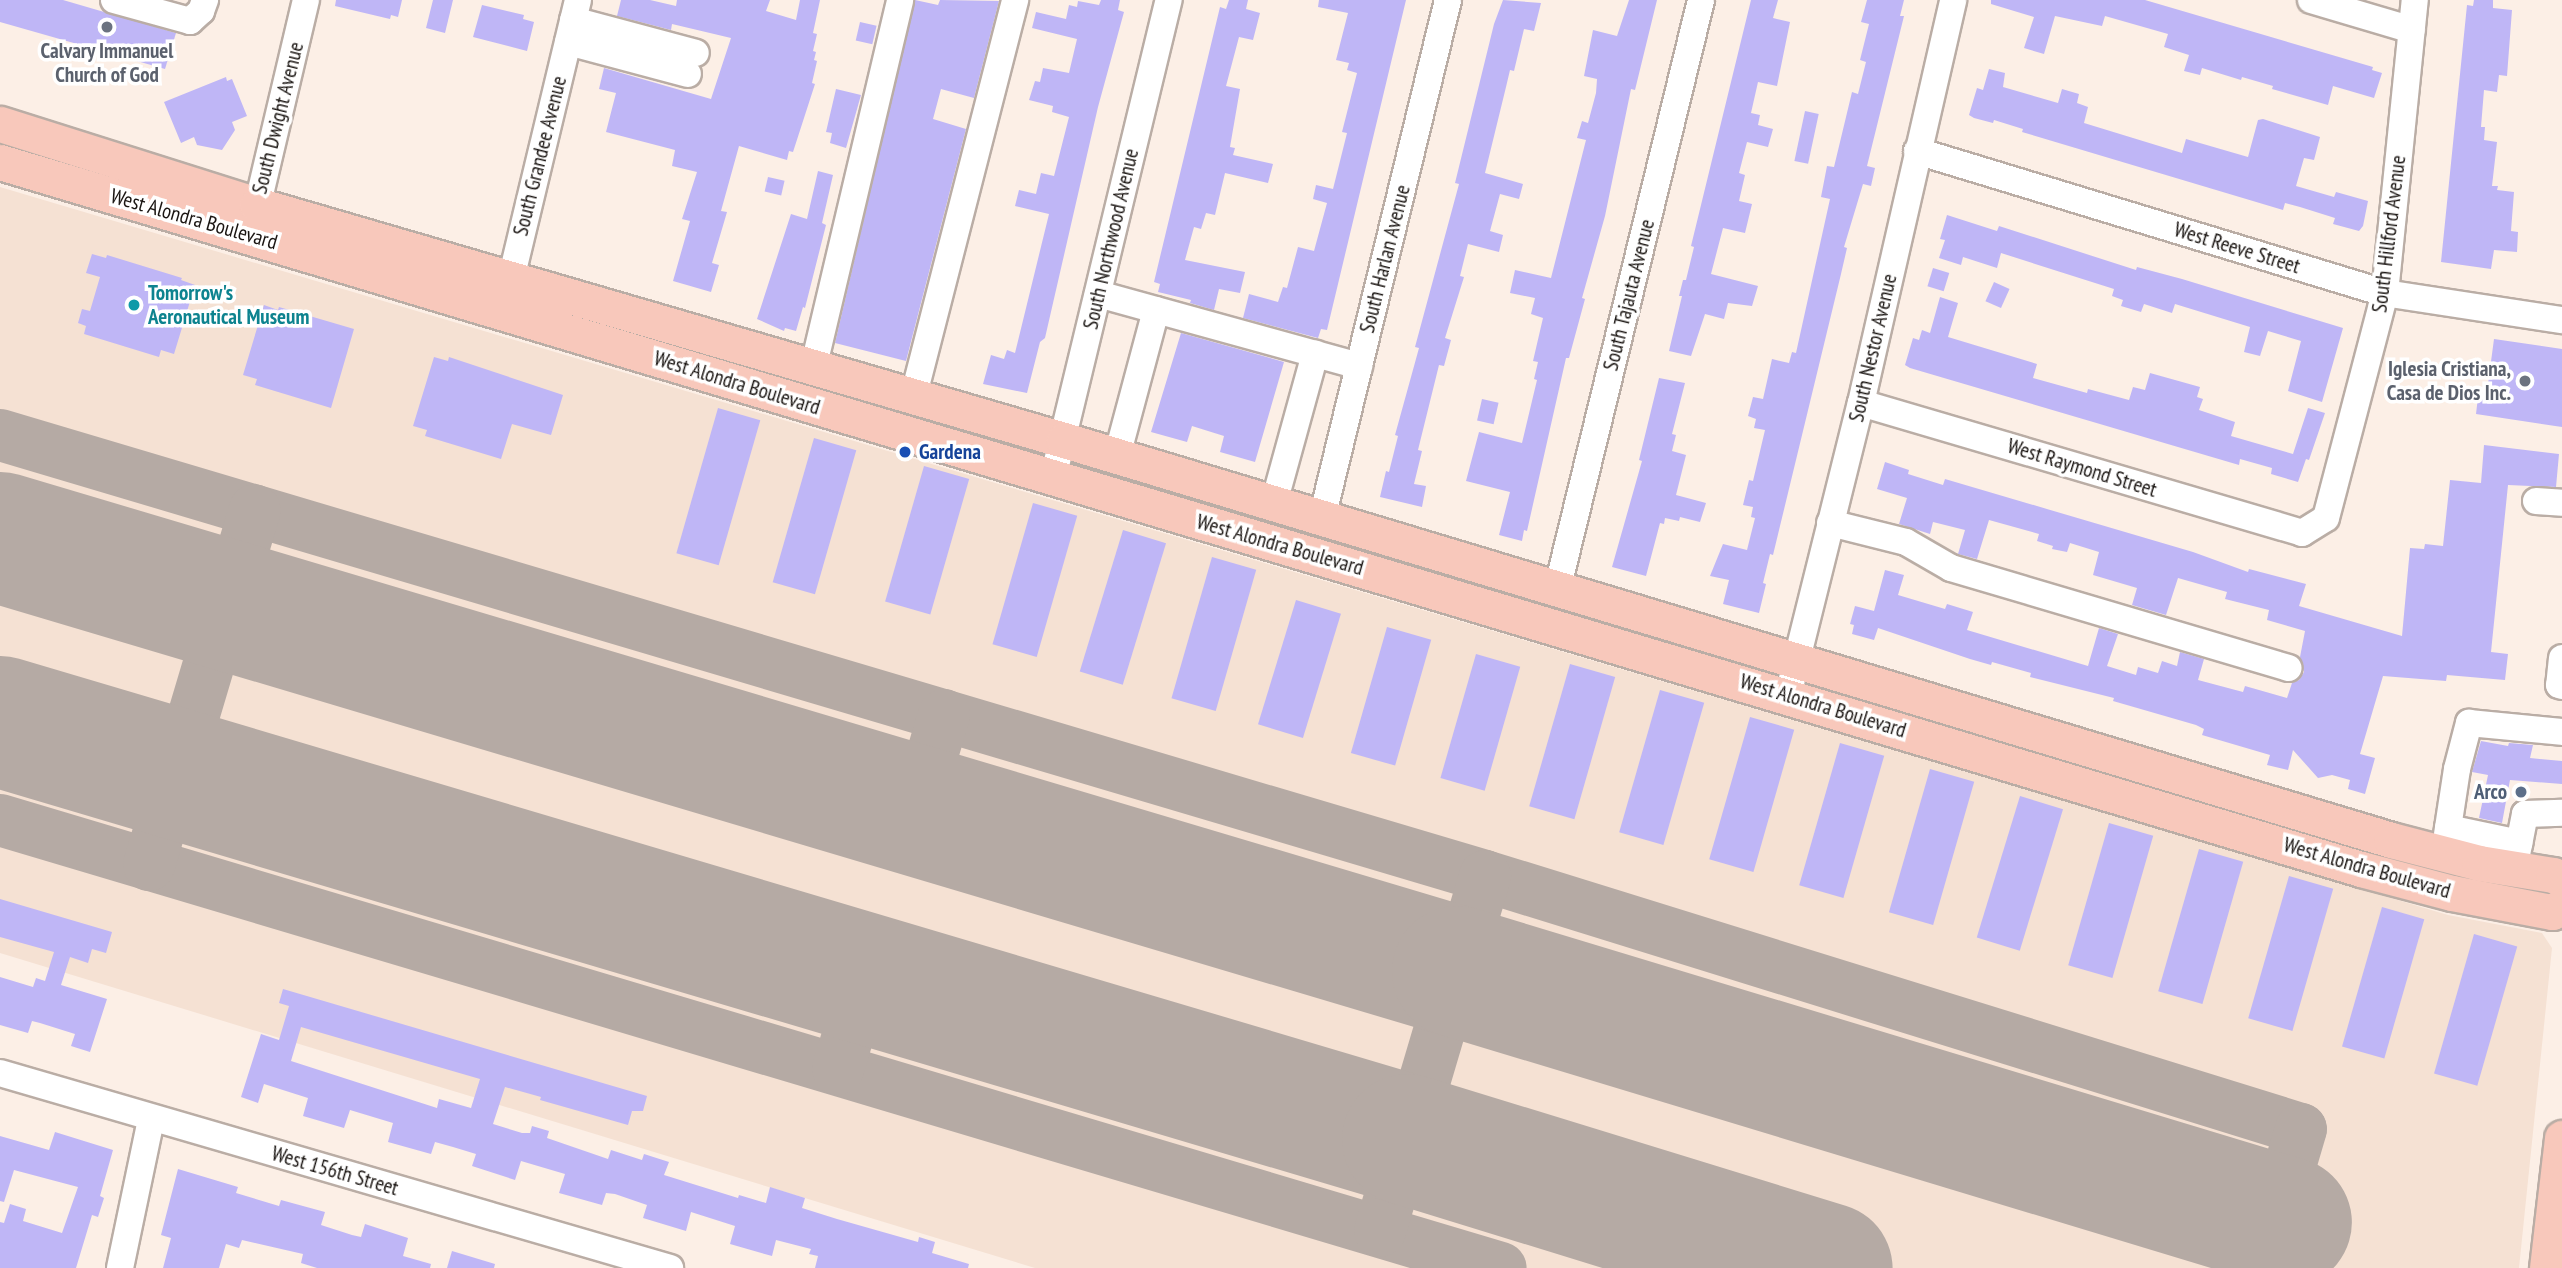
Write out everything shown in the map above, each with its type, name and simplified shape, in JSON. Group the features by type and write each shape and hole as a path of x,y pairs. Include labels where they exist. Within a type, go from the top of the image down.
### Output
{"main road":[{"name":"West Alondra Boulevard","path":"0,124 494,309 1053,478 1791,679 2446,841 2517,856 2562,879"},
{"name":"West Alondra Boulevard","path":"0,162 511,279 1064,440 1557,590 1791,679 2361,869 2452,893 2552,912 2562,906"},
{"path":"2553,1254 2562,1138"}],"street":[{"path":"114,0 190,21 201,10 205,0"},
{"name":"South Dwight Avenue","path":"253,220 306,0"},
{"path":"813,369 900,0"},
{"path":"913,398 1015,0"},
{"name":"South Northwood Avenue","path":"1053,478 1169,0"},
{"name":"South Harlan Avenue","path":"1322,518 1448,0"},
{"name":"South Tajauta Avenue","path":"1557,590 1701,0"},
{"name":"South Nestor Avenue","path":"1791,679 1861,403 1953,0"},
{"path":"2311,0 2412,30"},
{"name":"South Hillford Avenue","path":"2302,533 2326,518 2385,293 2415,0"},
{"path":"573,21 692,63"},
{"name":"South Grandee Avenue","path":"494,309 511,279 573,21"},
{"name":"West Reeve Street","path":"1917,151 2385,293 2562,320"},
{"path":"1098,294 1359,366"},
{"path":"1117,456 1156,310"},
{"path":"1274,503 1315,354"},
{"name":"West Raymond Street","path":"1861,403 2302,533"},
{"path":"1830,523 1906,542 1951,568 2289,668"},
{"path":"2561,685 2562,658"},
{"path":"2446,841 2457,769 2469,723 2562,732"},
{"path":"2517,856 2525,814 2562,813"},
{"name":"West 156th Street","path":"0,1073 640,1264 670,1268"},
{"path":"120,1268 151,1119"}],"shaded area":[{"path":"0,187 2448,915 2542,933 2552,948 2519,1268 1035,1268 0,953"}],"building":[{"path":"0,0 63,0 176,33 165,69 0,22"},
{"path":"336,0 402,0 398,17 391,15 390,19 335,6"},
{"path":"433,0 453,0 445,33 426,28"},
{"path":"621,0 650,0 676,6 677,0 770,0 766,11 796,20 800,0 820,0 813,33 817,34 813,51 816,52 814,60 817,61 812,83 815,84 793,152 789,151 787,160 739,146 721,211 727,212 712,263 719,265 711,292 673,281 690,221 682,219 697,172 672,166 675,150 606,132 616,93 599,89 604,68 711,99 731,38 672,24 671,30 617,16"},
{"path":"915,0 938,5 940,0 999,1 974,98 941,89 933,119 966,129 906,361 835,343"},
{"path":"1101,0 1120,0 1118,10 1124,12 1098,107 1045,338 1040,342 1027,393 983,384 991,355 1004,359 1007,350 1015,353 1049,214 1015,206 1019,190 1036,194 1041,173 1054,176 1069,117 1052,112 1053,106 1029,100 1035,81 1040,82 1043,68 1069,73 1077,39 1032,28 1036,12 1066,19 1069,5 1077,7 1078,1 1099,5"},
{"path":"1229,0 1248,0 1246,9 1260,13 1253,40 1239,37 1226,86 1240,89 1230,147 1235,148 1233,155 1273,164 1268,183 1225,173 1215,215 1206,213 1201,229 1194,227 1185,260 1245,272 1240,293 1219,289 1214,310 1190,303 1191,300 1158,292 1160,284 1154,282 1220,7 1226,9"},
{"path":"1319,0 1406,0 1327,330 1321,329 1318,338 1243,318 1249,294 1278,302 1283,287 1287,288 1298,247 1314,251 1327,203 1313,199 1316,185 1333,189 1347,133 1342,132 1357,73 1347,70 1349,63 1336,60 1348,13 1318,7"},
{"path":"1503,0 1541,3 1534,31 1524,29 1514,71 1510,70 1485,173 1523,184 1519,199 1500,194 1490,231 1503,235 1499,252 1468,244 1460,276 1464,277 1445,338 1451,340 1444,366 1439,365 1418,450 1422,451 1414,484 1426,486 1422,507 1380,497 1386,471 1389,472 1398,436 1395,435 1419,348 1415,347 1459,184 1455,183 1494,24"},
{"path":"1629,0 1657,0 1635,90 1631,89 1605,216 1582,298 1585,299 1569,358 1566,358 1527,531 1524,530 1522,541 1499,535 1510,492 1466,481 1479,432 1522,443 1537,380 1534,379 1538,362 1533,361 1543,318 1531,314 1535,298 1510,293 1515,270 1551,278 1586,140 1577,138 1582,121 1588,123 1596,93 1597,79 1584,76 1593,30 1617,36"},
{"path":"1751,0 1778,0 1773,18 1790,22 1777,86 1758,82 1751,113 1760,115 1758,125 1773,129 1768,147 1747,142 1739,173 1745,175 1739,201 1752,204 1745,233 1723,228 1711,274 1758,286 1752,306 1728,303 1724,319 1705,314 1691,356 1669,351 1682,296 1679,296 1683,280 1686,280 1694,247 1691,246"},
{"path":"1867,0 1904,0 1900,16 1904,16 1867,166 1875,168 1871,186 1863,184 1844,247 1847,248 1841,274 1773,555 1770,554 1759,613 1723,604 1729,580 1710,576 1723,544 1747,550 1755,518 1751,517 1753,507 1743,505 1749,480 1753,481 1765,430 1754,428 1756,419 1748,416 1753,397 1763,399 1772,359 1789,363 1792,352 1796,353 1830,199 1821,197 1827,166 1834,167 1852,92 1858,94 1866,62 1860,60 1869,24 1861,22"},
{"path":"1991,0 2145,0 2373,67 2372,70 2382,73 2374,98 2333,86 2328,105 2272,89 2273,86 2242,77 2241,80 2202,68 2200,75 2184,71 2189,55 2164,47 2168,34 2105,16 2102,26 2055,16 2044,54 2024,48 2034,17 1991,4"},
{"path":"2474,0 2493,0 2493,8 2512,10 2507,76 2499,75 2497,92 2484,90 2481,127 2485,127 2484,140 2497,142 2492,186 2498,186 2497,190 2514,192 2511,231 2518,232 2517,252 2494,250 2491,269 2441,262 2467,5 2473,6"},
{"path":"482,5 524,15 523,19 534,22 527,51 473,37"},
{"path":"860,22 877,26 872,44 856,41"},
{"path":"1989,69 2005,73 2003,87 2058,103 2062,89 2079,94 2077,103 2088,107 2084,123 2182,153 2186,139 2248,157 2258,120 2263,119 2320,137 2314,160 2304,158 2296,186 2334,197 2336,192 2368,201 2363,226 2359,231 2333,224 2335,218 2300,207 2285,203 2283,210 2022,132 2023,129 1994,120 1993,123 1974,118 1969,115 1977,88 1983,90"},
{"path":"226,77 227,81 232,79 247,116 232,122 235,130 222,150 197,145 194,137 181,143 164,102"},
{"path":"836,89 861,95 846,148 830,143 832,133 826,132"},
{"path":"1805,111 1819,114 1808,164 1794,161"},
{"path":"818,171 833,175 822,223 826,225 805,308 803,307 796,331 785,328 784,331 757,319 791,214 807,219"},
{"path":"768,177 785,181 781,195 765,192"},
{"path":"1947,215 1997,231 1999,226 2136,270 2137,267 2182,279 2343,328 2322,402 2288,391 2301,341 2268,331 2260,356 2244,352 2250,327 2175,304 2172,313 2144,304 2141,312 2121,306 2123,300 2112,296 2114,289 2001,253 1997,268 1963,257 1961,265 1939,258 1945,240 1940,239"},
{"path":"92,254 106,258 107,255 182,278 181,280 195,285 174,354 161,350 159,357 84,334 86,326 78,323 82,309 90,311 100,277 86,273"},
{"path":"1933,268 1949,273 1944,291 1927,286"},
{"path":"1994,282 2010,289 2001,308 1985,301"},
{"path":"1940,297 1958,303 1948,337 2037,364 2033,378 2087,393 2088,389 2129,400 2133,387 2145,390 2150,373 2200,387 2197,397 2203,399 2199,410 2235,422 2231,436 2293,454 2308,408 2325,413 2309,460 2306,459 2298,482 2271,474 2272,468 2240,459 2239,465 1910,368 1905,365 1913,338 1919,340 1922,330 1930,333"},
{"path":"264,305 354,329 331,408 255,385 257,379 243,375"},
{"path":"1181,333 1284,362 1255,462 1220,452 1224,436 1192,426 1187,442 1151,432"},
{"name":"Iglesia Cristiana, Casa de Dios Inc.","path":"2494,339 2562,349 2562,427 2476,414 2478,397 2486,399"},
{"path":"434,357 448,361 449,357 563,395 551,435 512,424 501,459 425,436 427,430 413,426"},
{"path":"1659,378 1685,383 1672,434 1676,435 1672,451 1686,455 1676,495 1706,503 1700,522 1680,517 1679,521 1665,518 1664,524 1660,523 1646,576 1612,567 1642,461 1639,460"},
{"path":"1482,399 1499,403 1494,424 1477,420"},
{"path":"718,408 760,420 719,565 676,553"},
{"path":"814,438 856,450 815,594 773,582"},
{"path":"2484,445 2559,454 2556,487 2508,485 2491,652 2508,654 2505,680 2447,675 2446,681 2383,676 2360,754 2375,758 2365,794 2348,789 2350,780 2332,775 2318,778 2293,750 2288,770 2267,765 2270,755 2202,735 2204,729 2196,725 2113,701 2114,698 2030,677 2031,673 1970,659 1878,628 1874,640 1852,634 1854,625 1850,624 1855,606 1874,611 1885,570 1904,575 1898,595 1945,609 1947,604 1973,612 1967,630 2088,666 2099,628 2118,634 2107,666 2136,675 2138,667 2158,673 2162,661 2177,666 2180,652 2204,659 2198,680 2243,692 2245,686 2287,698 2292,683 2299,680 2304,672 2300,657 2305,631 2267,620 2269,610 2225,599 2227,592 2178,578 2166,615 2132,605 2137,588 2093,575 2099,552 2070,543 2067,552 2052,549 2053,546 2037,541 2039,534 1989,520 1977,559 1958,554 1965,530 1933,522 1930,534 1899,524 1907,498 1877,489 1885,462 1909,470 1908,474 1943,485 1945,479 2193,552 2248,572 2249,569 2306,584 2299,606 2402,636 2410,548 2424,549 2425,544 2443,546 2450,480 2481,483"},
{"path":"924,466 969,479 930,614 885,602"},
{"path":"1033,503 1077,516 1037,657 992,644"},
{"path":"1123,530 1166,543 1123,685 1080,672"},
{"path":"1212,557 1256,570 1216,711 1171,698"},
{"path":"1296,600 1341,614 1303,738 1258,724"},
{"path":"1387,627 1431,640 1395,766 1351,753"},
{"path":"1476,654 1520,667 1485,791 1440,778"},
{"path":"1570,664 1615,677 1574,819 1529,806"},
{"path":"1660,690 1704,703 1663,845 1619,832"},
{"path":"1750,717 1794,730 1753,872 1709,859"},
{"path":"2481,741 2508,746 2509,743 2533,745 2530,758 2562,761 2562,784 2510,780 2502,823 2479,818 2488,775 2472,772"},
{"path":"1840,743 1884,756 1843,898 1799,885"},
{"path":"1930,769 1974,782 1933,925 1889,912"},
{"path":"2020,796 2063,809 2020,951 1977,938"},
{"path":"2109,823 2153,836 2112,978 2068,965"},
{"path":"2199,849 2243,862 2202,1004 2158,991"},
{"path":"2289,876 2333,889 2292,1031 2248,1018"},
{"path":"0,899 112,932 106,953 92,949 88,963 70,957 61,985 107,999 90,1052 71,1046 75,1034 40,1023 32,1021 28,1033 0,1025 0,977 33,987 36,978 45,981 54,952 0,937"},
{"path":"2382,907 2424,919 2384,1059 2342,1046"},
{"path":"2474,934 2517,946 2477,1086 2434,1073"},
{"path":"283,989 647,1096 643,1111 632,1111 628,1125 505,1087 493,1124 522,1133 530,1133 532,1126 549,1131 547,1138 608,1159 611,1150 642,1160 644,1154 669,1162 664,1175 738,1198 739,1195 766,1203 770,1187 805,1198 802,1208 918,1242 919,1237 935,1242 932,1253 969,1264 968,1268 815,1268 818,1256 809,1254 811,1249 776,1240 772,1256 730,1244 735,1226 691,1212 686,1231 643,1218 647,1205 615,1194 606,1193 602,1205 559,1193 565,1174 521,1161 515,1180 472,1166 476,1154 453,1147 435,1142 431,1154 388,1142 393,1123 350,1110 344,1128 303,1116 308,1098 264,1084 258,1103 241,1097 261,1034 279,1040 289,1006 279,1003","holes":["301,1027 480,1079 471,1108 439,1099 437,1108 291,1061"]},
{"path":"55,1132 113,1150 100,1196 104,1198 98,1217 92,1215 76,1268 0,1268 0,1222 4,1223 10,1204 26,1209 23,1221 62,1233 78,1187 14,1170 4,1202 0,1201 0,1136 49,1150"},
{"path":"178,1169 238,1187 236,1193 279,1206 281,1200 325,1212 321,1225 352,1235 361,1237 365,1224 408,1238 403,1256 431,1264 430,1268 317,1268 301,1263 303,1254 242,1240 239,1248 226,1244 219,1268 163,1268 171,1238 161,1235"},
{"path":"452,1251 495,1264 494,1268 447,1268"}],"taxiway":[{"path":"0,435 1485,876 2301,1129 2260,1268"},
{"path":"149,865 255,510"},
{"path":"916,810 944,715"},
{"path":"0,820 1501,1268"},
{"path":"1380,1231 1485,876"},
{"path":"838,1069 865,978"}],"runway":[{"path":"0,537 1457,971 2286,1222"},
{"path":"0,721 1407,1139 1827,1268"}],"place":[{"name":"Calvary Immanuel Church of God","path":"107,27"},
{"name":"Tomorrow's Aeronautical Museum","path":"134,305"},
{"name":"Iglesia Cristiana, Casa de Dios Inc.","path":"2525,381"},
{"name":"Gardena","path":"905,452"},
{"name":"Arco","path":"2521,792"}]}
